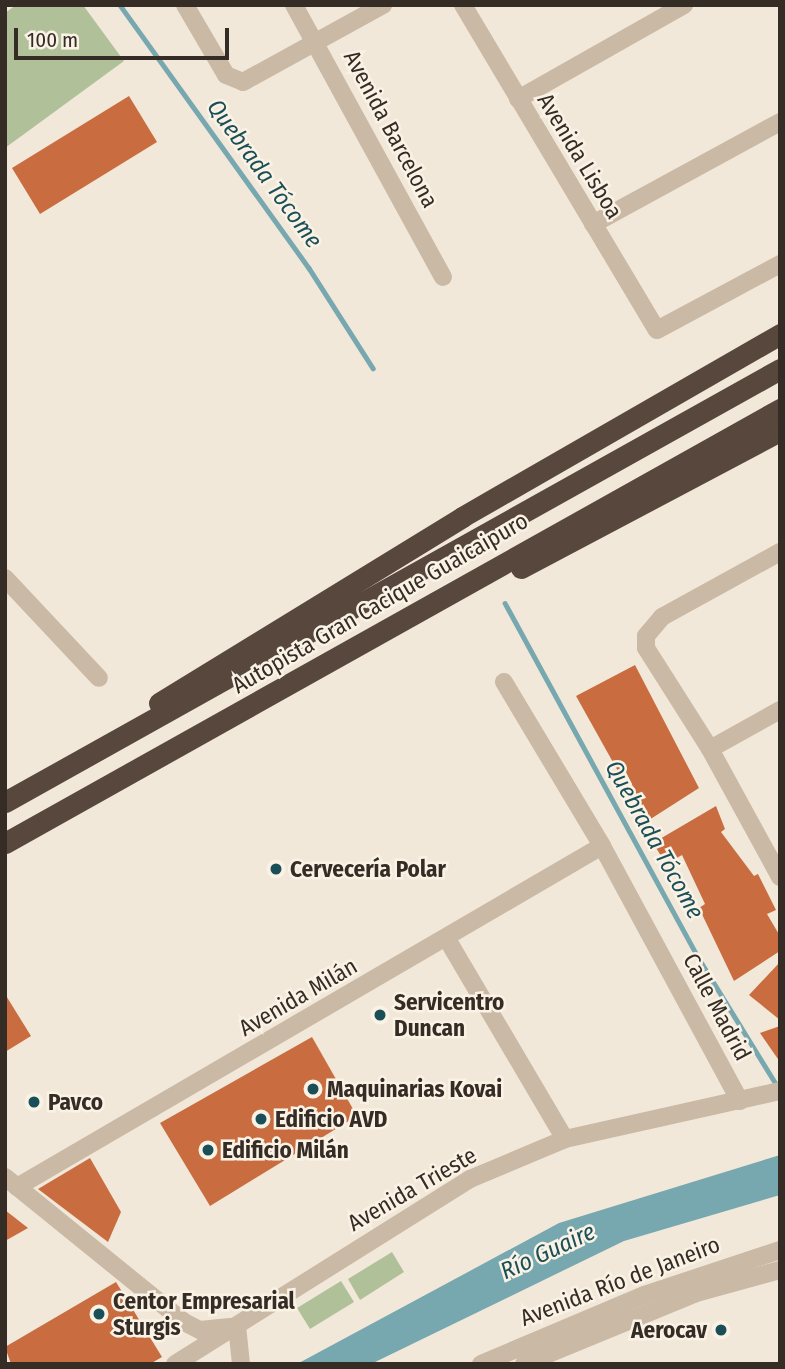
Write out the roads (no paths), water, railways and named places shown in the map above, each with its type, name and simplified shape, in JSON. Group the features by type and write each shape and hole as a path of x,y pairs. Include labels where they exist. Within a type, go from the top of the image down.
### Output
{"highway":[{"path":"84,759 183,685 780,332"},
{"name":"Autopista Gran Cacique Guaicaipuro","path":"5,802 780,369"},
{"name":"Autopista Gran Cacique Guaicaipuro","path":"5,843 780,409"},
{"path":"478,576 513,572 780,431"}],"street":[{"path":"185,5 226,75 237,82 317,44 383,5"},
{"name":"Avenida Barcelona","path":"294,5 443,277"},
{"name":"Avenida Lisboa","path":"463,5 657,330 780,264"},
{"path":"518,99 684,5"},
{"path":"593,224 780,122"},
{"path":"778,871 710,750 646,648 646,636 662,617 780,552"},
{"path":"5,578 99,678"},
{"name":"Calle Madrid","path":"504,682 602,846 740,1101"},
{"path":"710,750 780,710"},
{"name":"Avenida Milán","path":"11,1182 447,939 602,846"},
{"path":"447,939 565,1139"},
{"name":"Avenida Trieste","path":"175,1364 470,1179 565,1139 780,1091"},
{"path":"11,1182 184,1322 200,1329 237,1326 241,1364"},
{"name":"Avenida Río de Janeiro","path":"481,1364 633,1299 780,1250"},
{"name":"Avenida Río de Janeiro","path":"524,1364 685,1297 780,1270"}],"water":[{"name":"Río Guaire","path":"780,1155 780,1195 624,1241 371,1364 297,1364 559,1223"}],"waterway":[{"name":"Quebrada Tócome","path":"120,5 309,268 373,368"},
{"name":"Quebrada Tócome","path":"505,603 701,962 778,1087"}],"place":[{"name":"Cervecería Polar","path":"276,869"},
{"name":"Servicentro Duncan","path":"380,1015"},
{"name":"Maquinarias Kovai","path":"313,1089"},
{"name":"Pavco","path":"34,1102"},
{"name":"Edificio AVD","path":"261,1119"},
{"name":"Edificio Milán","path":"208,1150"},
{"name":"Centor Empresarial Sturgis","path":"99,1314"},
{"name":"Aerocav","path":"721,1330"}]}
